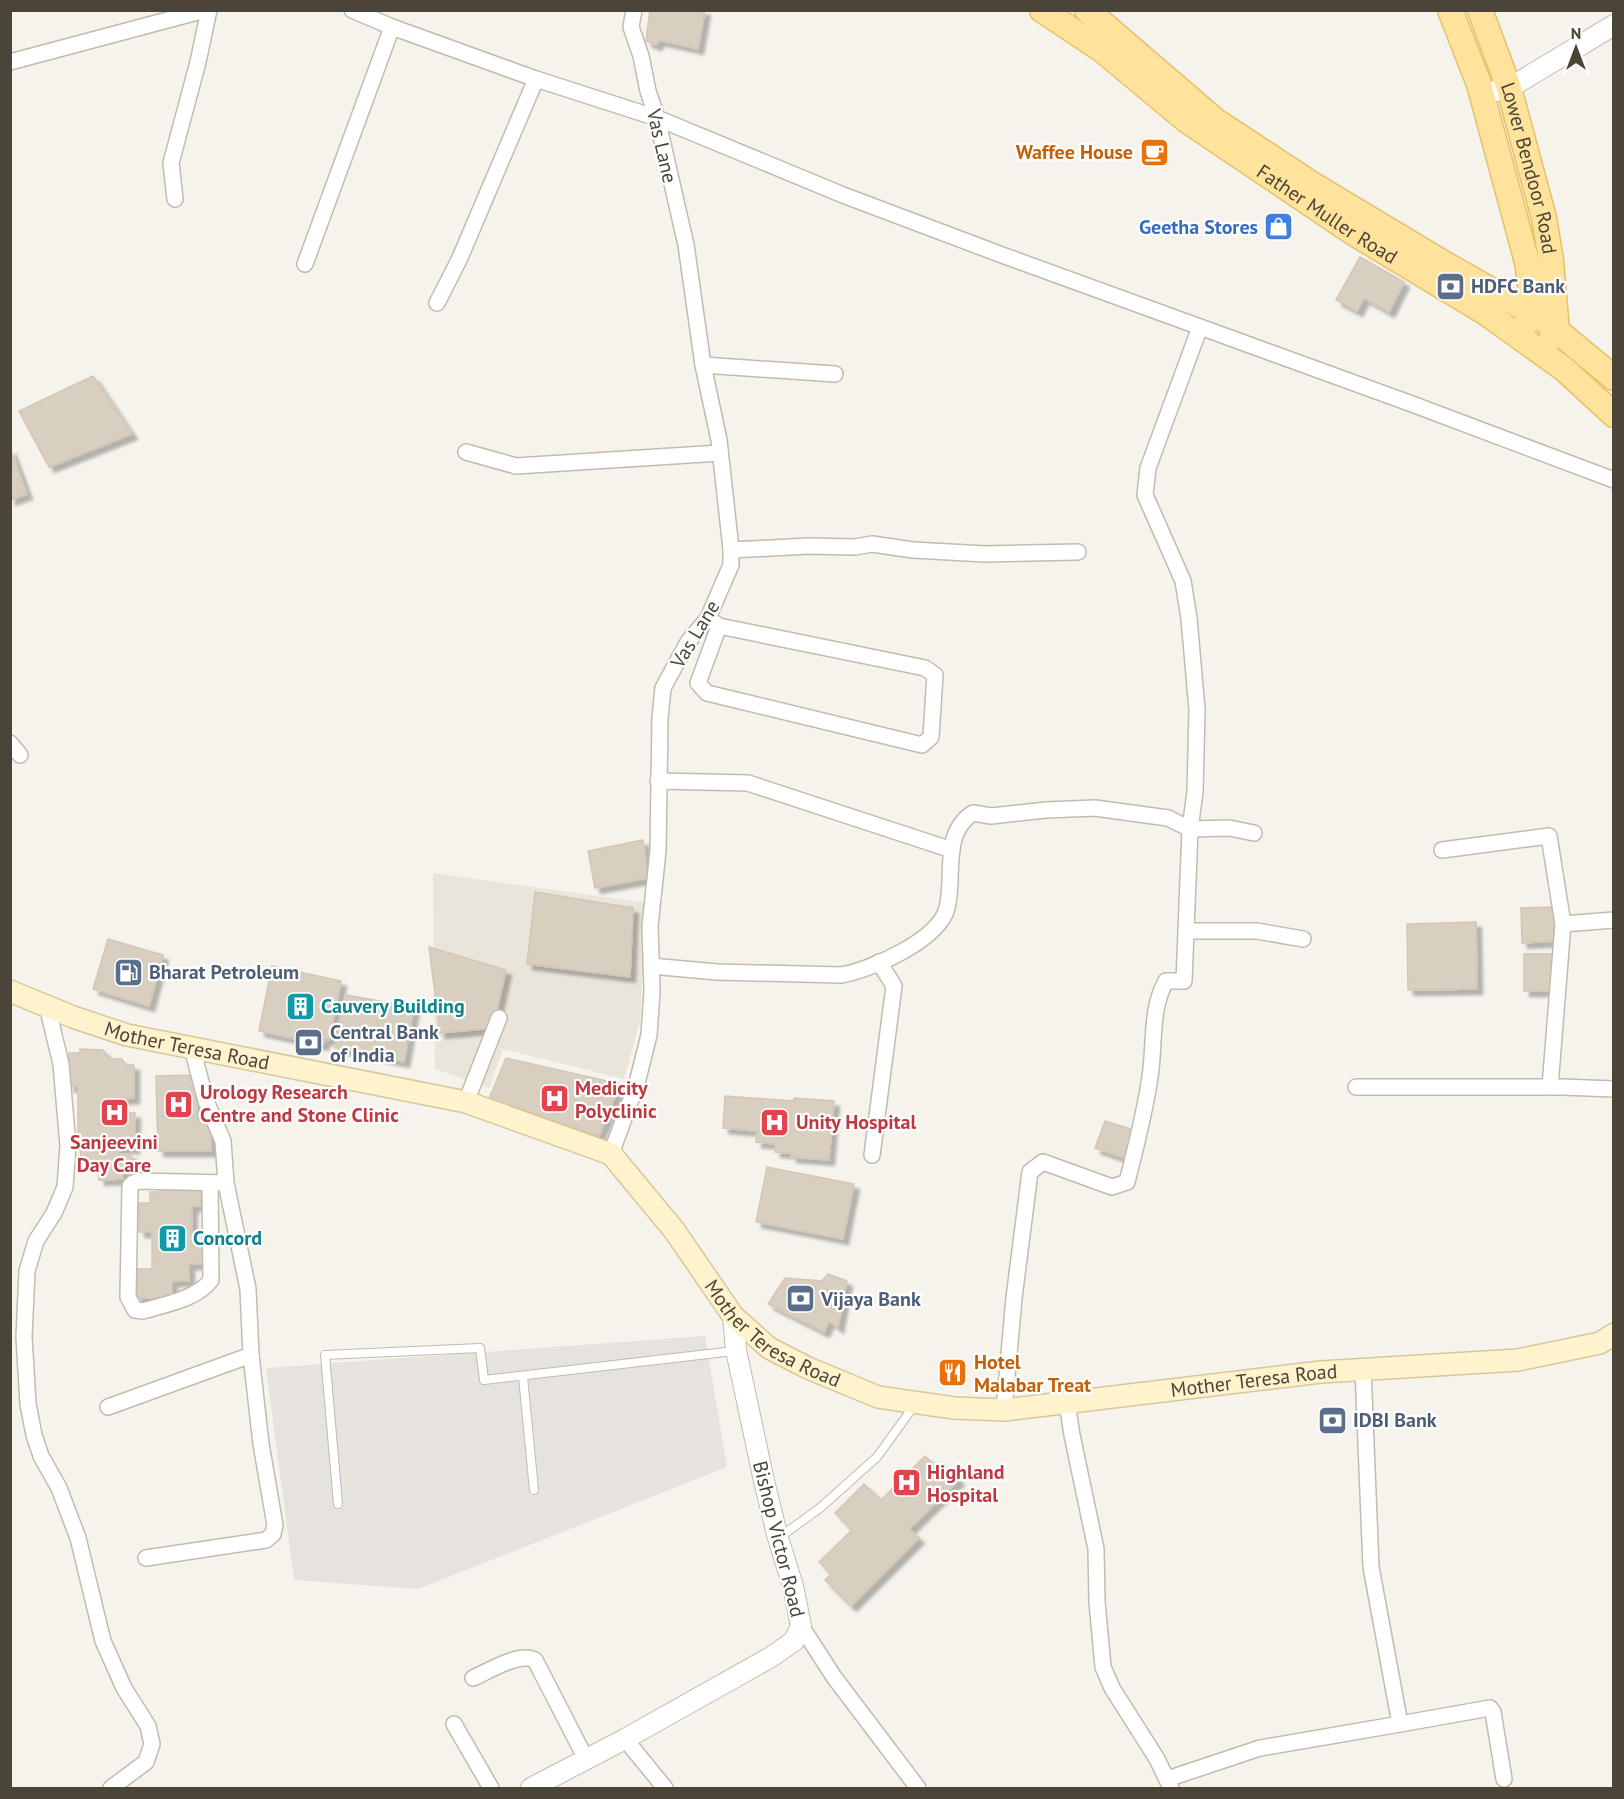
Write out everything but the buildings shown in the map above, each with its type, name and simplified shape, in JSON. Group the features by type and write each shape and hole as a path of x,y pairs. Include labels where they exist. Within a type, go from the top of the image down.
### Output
{"main road":[{"name":"Father Muller Road","path":"1042,10 1102,50 1186,120 1355,234 1486,313 1564,369 1603,392 1614,415"},
{"path":"1087,10 1216,121 1370,219 1534,314 1614,378"},
{"path":"1450,10 1482,94 1527,262 1534,314 1517,336"},
{"name":"Lower Bendoor Road","path":"1480,10 1509,88 1544,218 1551,260 1557,332"},
{"path":"1539,351 1557,332"},
{"name":"Mother Teresa Road","path":"10,991 73,1017 127,1035 466,1102 611,1154 674,1230 732,1316 769,1348 808,1368 878,1396 954,1408 1004,1410 1321,1372 1518,1360 1600,1342 1614,1334"}],"street":[{"path":"10,62 204,10"},
{"path":"175,199 171,163 198,62 209,10"},
{"path":"352,10 392,27 536,79 657,118 843,195 1614,480"},
{"name":"Vas Lane","path":"611,1154 637,1083 649,1035 652,991 650,926 658,851 658,781 663,688 688,642 713,622 731,566 720,453 703,365 686,245 657,118 631,27 634,10"},
{"path":"1482,94 1509,88 1614,25"},
{"path":"305,264 392,27"},
{"path":"437,303 459,260 536,79"},
{"path":"1004,1410 1014,1298 1030,1172 1043,1162 1112,1187 1127,1182 1150,1076 1158,994 1166,981 1184,981 1190,828 1195,792 1197,710 1189,618 1183,581 1145,495 1148,468 1200,327"},
{"path":"703,365 835,374"},
{"path":"466,452 516,466 720,453"},
{"path":"731,550 808,546 855,547 872,544 913,550 970,553 1078,552"},
{"path":"713,622 926,668 935,675 931,737 922,745 707,693 698,683 713,622"},
{"path":"658,781 748,783 952,850"},
{"path":"651,966 717,972 840,975 851,974 879,962 921,939 941,922 948,906 952,850 963,819 973,813 991,816 1095,808 1168,818 1190,828 1229,828 1254,833"},
{"path":"1442,850 1549,836 1563,924 1550,1087"},
{"path":"1563,924 1614,920"},
{"path":"1186,931 1257,931 1303,939"},
{"path":"872,1155 894,986 879,962"},
{"path":"47,1006 61,1064 68,1146 65,1187 54,1213 36,1241 27,1271 24,1337 28,1404 41,1456 59,1488 78,1538 103,1641 124,1688 147,1726 152,1744 146,1762 111,1788"},
{"path":"466,1102 499,1018"},
{"path":"146,1558 266,1540 273,1534 275,1525 261,1444 251,1355 248,1289 226,1183 223,1141 206,1101 192,1048"},
{"path":"1356,1088 1614,1089"},
{"path":"210,1183 211,1280 205,1288 196,1293 143,1311 135,1310 129,1297 130,1186 140,1181 226,1183"},
{"name":"Bishop Victor Road","path":"531,1788 625,1739 771,1657 794,1641 801,1626 793,1586 764,1481 736,1350 732,1316"},
{"path":"108,1407 251,1355"},
{"path":"1363,1369 1371,1567 1400,1724"},
{"path":"1068,1402 1072,1435 1096,1549 1097,1602 1103,1667 1112,1688 1149,1744 1169,1784 1260,1748 1490,1708 1493,1712 1504,1779"},
{"path":"801,1626 834,1677 918,1788"},
{"path":"473,1678 518,1658 528,1656 536,1660 586,1759"},
{"path":"454,1725 491,1788"},
{"path":"625,1739 665,1788"}],"lane":[{"path":"338,1504 325,1355 480,1348 484,1380 736,1350"},
{"path":"523,1377 534,1490"},
{"path":"778,1538 820,1508 877,1457 916,1402"}],"shaded area":[{"path":"433,873 646,903 640,1021 624,1079 503,1049 489,1088 435,1069"},
{"path":"705,1336 727,1467 418,1589 294,1580 266,1368"}],"place":[{"name":"Waffee House","path":"1154,152"},
{"name":"Geetha Stores","path":"1279,227"},
{"name":"HDFC Bank","path":"1450,286"},
{"name":"Bharat Petroleum","path":"128,972"},
{"name":"Cauvery Building","path":"300,1006"},
{"name":"Central Bank of India","path":"309,1043"},
{"name":"Medicity Polyclinic","path":"554,1099"},
{"name":"Urology Research Centre and Stone Clinic","path":"179,1104"},
{"name":"Sanjeevini Day Care","path":"114,1112"},
{"name":"Unity Hospital","path":"775,1122"},
{"name":"Concord","path":"172,1238"},
{"name":"Vijaya Bank","path":"800,1299"},
{"name":"Hotel Malabar Treat","path":"953,1373"},
{"name":"IDBI Bank","path":"1332,1420"},
{"name":"Highland Hospital","path":"906,1483"}]}
